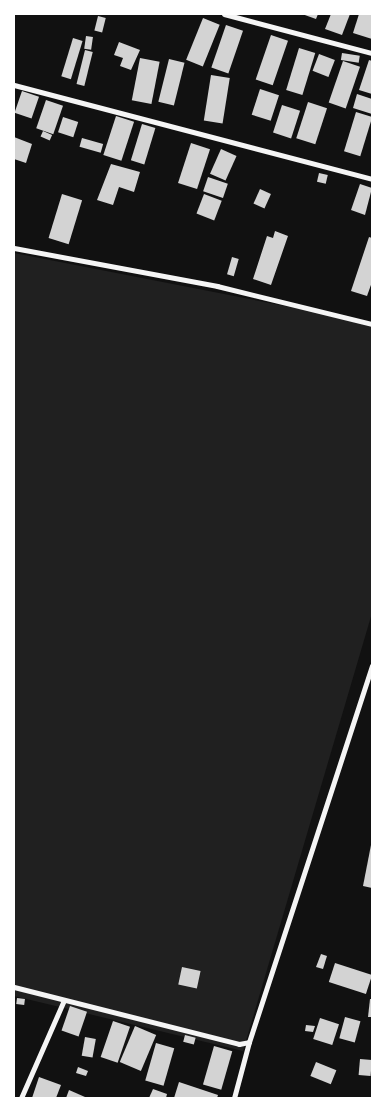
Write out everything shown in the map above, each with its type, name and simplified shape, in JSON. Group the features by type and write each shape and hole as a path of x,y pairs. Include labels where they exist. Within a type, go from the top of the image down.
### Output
{"street":[{"path":"224,14 372,53"},
{"path":"14,85 372,179"},
{"path":"14,248 217,286 372,324"},
{"path":"234,1098 249,1042 372,666"},
{"path":"14,987 239,1044 249,1042"},
{"path":"20,1098 64,1000"}],"shaded area":[{"path":"14,253 372,323 372,613 243,1051 14,996"}],"building":[{"path":"302,14 318,14 316,19"},
{"path":"331,14 350,14 342,35 325,29"},
{"path":"359,14 372,14 372,39 353,33"},
{"path":"98,16 106,18 102,32 94,31"},
{"path":"203,18 220,25 203,66 186,60"},
{"path":"226,25 243,31 228,73 211,68"},
{"path":"271,35 288,41 273,85 256,79"},
{"path":"86,36 93,37 91,50 84,49"},
{"path":"73,38 83,41 71,79 61,76"},
{"path":"119,42 140,50 131,70 120,66 123,58 114,55"},
{"path":"299,48 315,53 302,95 286,90"},
{"path":"85,50 93,52 84,86 77,84"},
{"path":"342,53 360,56 359,63 341,60"},
{"path":"319,54 335,60 328,77 313,71"},
{"path":"140,58 160,62 151,104 132,100"},
{"path":"169,59 185,63 174,106 158,102"},
{"path":"369,60 372,61 372,94 359,90"},
{"path":"343,61 360,67 346,108 329,103"},
{"path":"211,75 230,78 223,123 204,120"},
{"path":"260,89 279,95 271,121 252,115"},
{"path":"22,91 39,97 32,119 15,113"},
{"path":"357,94 372,99 372,114 353,108"},
{"path":"46,100 63,106 53,134 36,128"},
{"path":"308,102 327,108 315,144 296,138"},
{"path":"282,105 300,111 291,138 273,133"},
{"path":"356,112 372,117 360,156 344,151"},
{"path":"116,116 134,122 121,161 103,155"},
{"path":"63,117 78,122 73,137 58,132"},
{"path":"142,124 155,128 144,164 131,160"},
{"path":"43,131 52,135 50,141 41,136"},
{"path":"14,137 32,144 26,163 14,159"},
{"path":"82,138 103,144 101,153 80,147"},
{"path":"191,143 210,149 197,189 178,183"},
{"path":"221,149 237,156 226,181 210,174"},
{"path":"111,164 140,172 134,192 119,187 113,205 97,200"},
{"path":"319,173 328,175 326,184 317,182"},
{"path":"208,177 228,184 223,198 203,191"},
{"path":"360,184 372,188 365,215 351,210"},
{"path":"260,189 271,194 264,208 253,204"},
{"path":"62,194 82,200 69,244 49,238"},
{"path":"204,194 222,201 214,220 196,214"},
{"path":"275,231 288,236 271,285 253,279 267,236 273,238"},
{"path":"369,237 372,238 372,282 367,296 351,291"},
{"path":"232,257 239,259 234,276 227,274"},
{"path":"372,846 372,888 363,886"},
{"path":"321,954 327,956 323,969 316,967"},
{"path":"335,963 372,975 366,994 329,982"},
{"path":"182,967 201,971 197,989 178,985"},
{"path":"17,998 25,999 24,1005 16,1004"},
{"path":"370,999 372,999 372,1017 368,1017"},
{"path":"70,1006 87,1012 79,1036 62,1031"},
{"path":"345,1017 360,1021 355,1042 339,1038"},
{"path":"320,1018 339,1024 332,1045 313,1039"},
{"path":"113,1021 130,1027 118,1063 101,1057"},
{"path":"306,1025 315,1026 313,1032 305,1031"},
{"path":"135,1026 156,1035 141,1071 120,1062"},
{"path":"185,1035 196,1038 194,1045 183,1042"},
{"path":"85,1037 96,1039 93,1058 82,1056"},
{"path":"156,1043 174,1048 164,1086 145,1080"},
{"path":"214,1046 232,1051 221,1090 203,1084"},
{"path":"360,1059 372,1060 371,1076 359,1075"},
{"path":"316,1062 336,1070 331,1084 310,1076"},
{"path":"78,1067 88,1071 86,1076 76,1073"},
{"path":"39,1077 61,1085 56,1098 32,1098"},
{"path":"179,1082 218,1095 217,1098 174,1098"},
{"path":"153,1089 167,1094 166,1098 149,1098"},
{"path":"69,1090 85,1097 85,1098 66,1098"}]}
